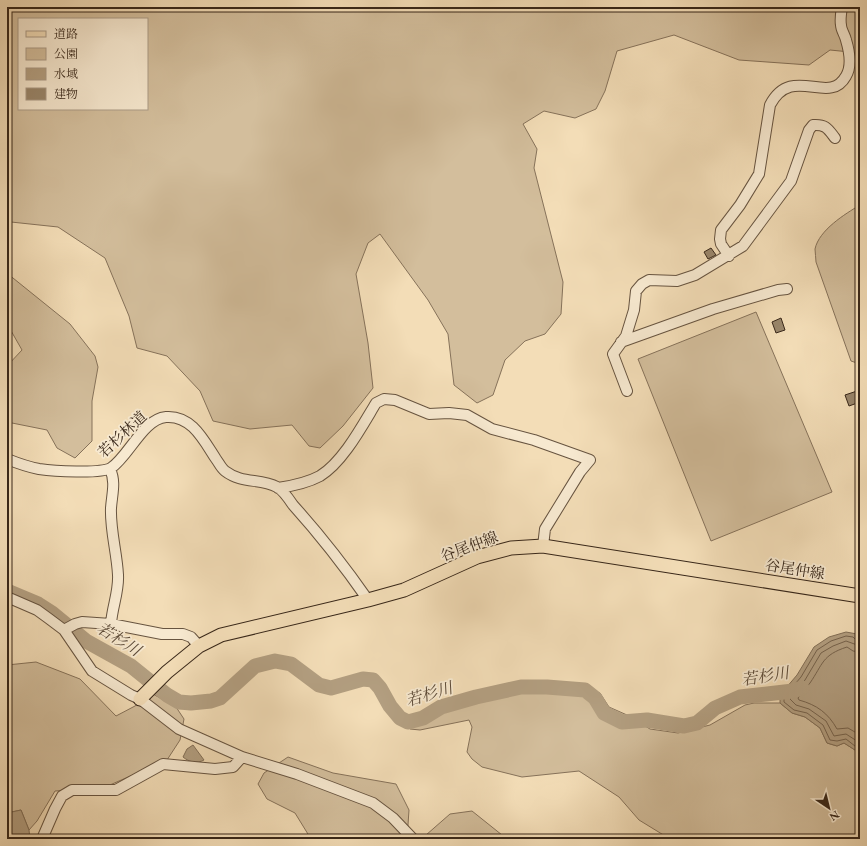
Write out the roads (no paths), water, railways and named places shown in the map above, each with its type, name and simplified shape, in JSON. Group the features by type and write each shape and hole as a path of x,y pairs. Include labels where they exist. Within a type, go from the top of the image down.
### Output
{"main road":[{"name":"谷尾仲線","path":"143,695 167,672 199,646 221,635 404,590 476,557 511,548 543,546 860,596"}],"street":[{"path":"729,256 721,244 720,239 722,230 740,205 759,174 770,105 774,97 783,89 791,86 832,88 840,83 846,76 849,67 849,54 846,39 841,26 842,7"},
{"path":"627,391 613,354 626,336 634,310 636,291 642,284 649,280 677,281 695,275 744,246 791,181 809,130 813,125 821,124 827,127 835,138"},
{"path":"621,342 713,308 778,290 787,290"},
{"path":"278,488 293,486 308,481 320,476 336,464 376,403 384,399 395,400 429,414 449,413 467,415 492,429 534,440 590,460 580,472 545,529 543,546"},
{"name":"若杉林道","path":"7,459 39,469 96,472 110,469 119,461 145,429 151,424 165,417 175,418 187,422 198,431 224,470 240,479 265,483 278,488"},
{"path":"110,469 114,480 111,508 114,549 118,576 117,596 111,624"},
{"path":"278,488 308,521 353,578 368,600"},
{"path":"7,597 37,610 64,630 92,671 131,695 143,695 179,729 242,757 297,774 373,803 393,818 413,839"},
{"path":"64,630 82,622 111,624 162,634 183,634 191,637 199,646"},
{"path":"42,839 54,809 62,796 72,790 116,790 163,764 215,768 233,767 242,757"}],"water":[{"path":"846,632 857,634 860,640 860,755 844,743 837,746 827,743 820,728 805,717 792,713 780,703 780,695 797,675 814,647 829,637"},
{"path":"193,745 204,760 193,762 183,757 187,749"},
{"path":"21,810 29,830 30,839 7,839 7,813"}],"waterway":[{"name":"若杉川","path":"7,591 38,604 52,613 86,641 131,666 167,695 179,702 191,703 211,701 220,698 255,666 275,661 291,664 319,685 331,688 363,679 373,680 380,688 390,706 400,718 408,722 423,718 441,707 476,697 521,687 547,687 585,690 595,698 604,713 622,722 647,720 684,726 697,723 715,708 740,697 793,691 802,688"}]}
